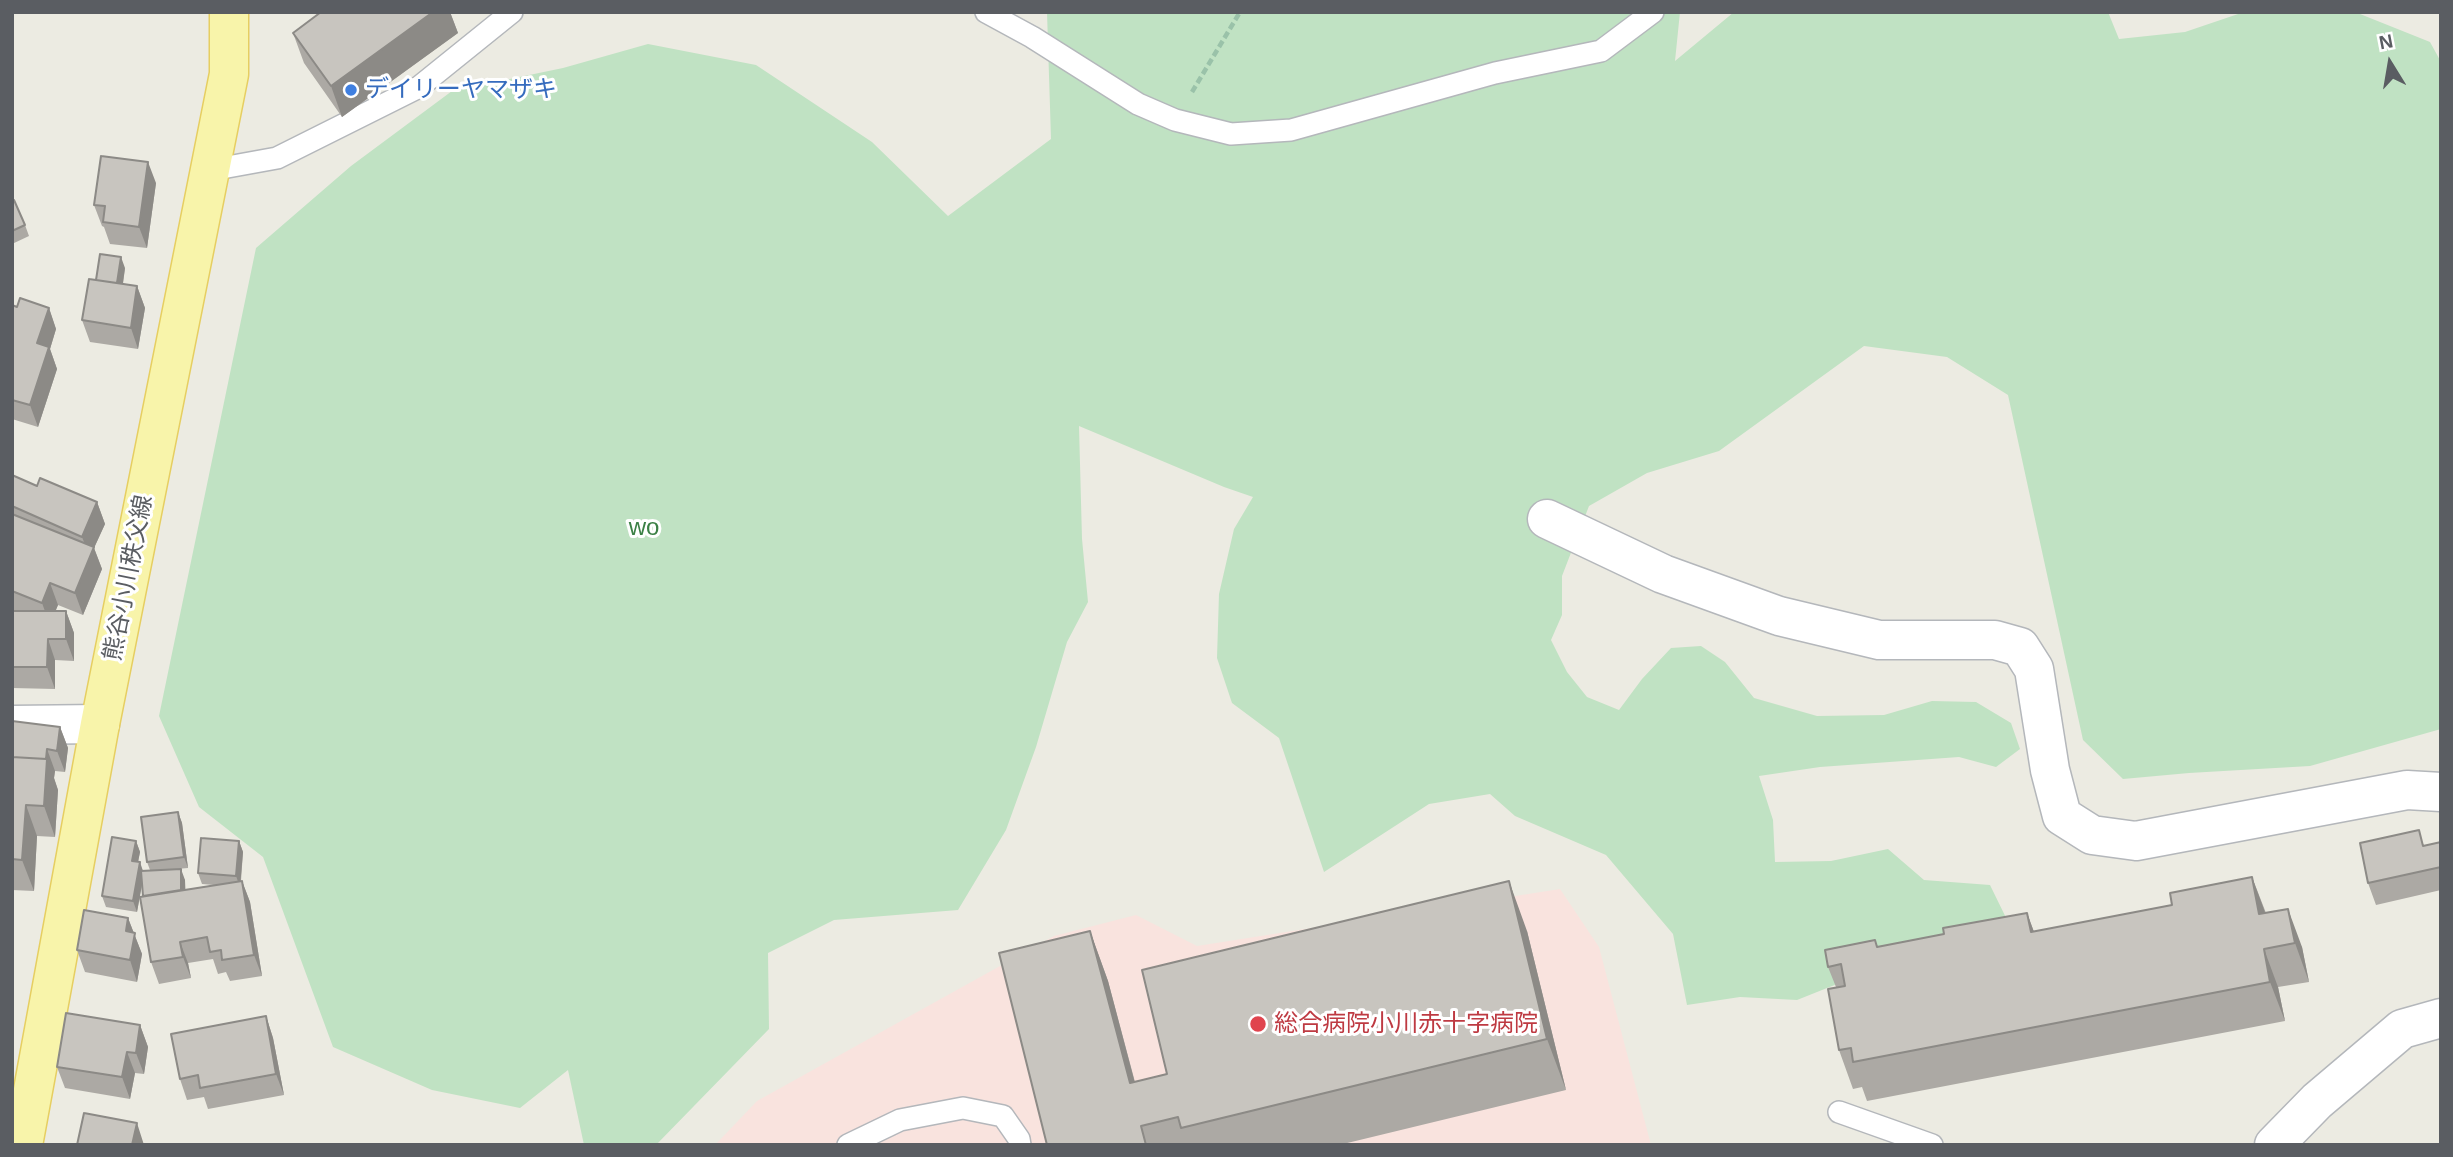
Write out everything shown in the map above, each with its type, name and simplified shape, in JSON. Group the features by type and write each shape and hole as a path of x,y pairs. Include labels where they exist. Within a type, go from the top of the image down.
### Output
{"main road":[{"name":"熊谷小川秩父線","path":"23,1145 100,724 229,74 229,12"}],"street":[{"path":"1546,519 1663,574 1779,617 1880,640 1995,640 2020,647 2034,669 2050,770 2062,816 2092,835 2136,841 2407,790 2441,792"},
{"path":"12,725 100,724"},
{"path":"2274,1145 2317,1101 2402,1029 2441,1018"}],"lane":[{"path":"211,170 277,158 419,87 512,12"},
{"path":"986,12 1032,37 1138,104 1175,120 1231,134 1291,130 1495,73 1601,51 1653,12"},
{"path":"848,1145 900,1120 963,1108 1003,1116 1020,1145"},
{"path":"1839,1112 1931,1145"}],"path":[{"path":"1175,120 1240,12"}],"shaded area":[{"name":"総合病院小川赤十字病院","path":"1560,889 1599,947 1651,1145 715,1145 757,1101 1054,936 1136,915 1197,946"}],"green space":[{"name":"wo","path":"1047,12 1680,12 1675,61 1734,12 2108,12 2119,39 2185,32 2244,12 2355,12 2430,42 2441,62 2441,729 2310,766 2123,779 2083,740 2008,395 1947,357 1864,346 1719,451 1647,473 1589,506 1562,576 1562,615 1551,640 1567,672 1587,697 1619,710 1642,679 1671,648 1701,646 1725,662 1754,698 1817,716 1884,715 1932,701 1976,702 2011,723 2020,749 1996,767 1959,757 1820,767 1759,776 1773,820 1775,862 1831,861 1888,849 1924,880 1990,885 2012,930 1852,978 1797,1000 1740,997 1687,1005 1673,934 1606,855 1515,816 1490,794 1429,804 1324,872 1279,738 1232,703 1217,658 1219,594 1234,529 1253,497 1079,426 1082,539 1088,602 1067,642 1036,747 1006,830 958,910 834,920 768,953 769,1029 656,1145 584,1145 568,1070 520,1108 432,1090 333,1047 263,857 199,807 159,716 256,248 351,166 452,91 563,68 648,44 756,65 872,142 948,216 1051,139"}],"building":[{"path":"321,12 433,12 331,86 293,33"},
{"path":"101,156 148,162 139,227 103,222 105,206 94,205"},
{"path":"14,200 25,225 12,231 12,201"},
{"path":"100,254 121,257 117,283 96,280"},
{"path":"89,279 137,286 131,328 82,320"},
{"path":"20,298 49,308 37,343 49,347 30,405 12,400 12,305 17,307"},
{"path":"12,475 37,486 40,478 97,502 82,537 12,506"},
{"path":"12,514 94,547 75,593 50,583 42,603 12,591"},
{"path":"12,611 66,611 66,639 48,639 47,667 12,667"},
{"path":"12,721 60,727 57,751 47,749 46,759 12,757"},
{"path":"12,757 47,759 44,806 26,805 22,860 12,859"},
{"path":"178,812 184,857 147,862 141,817"},
{"path":"2419,830 2423,846 2441,842 2441,867 2368,883 2360,843"},
{"path":"112,837 136,841 132,861 140,862 133,901 102,896"},
{"path":"201,838 239,841 236,876 198,873"},
{"path":"181,869 181,890 143,896 141,871"},
{"path":"2252,877 2259,914 2288,909 2295,943 2264,949 2270,982 1853,1062 1851,1048 1839,1050 1828,989 1845,986 1841,964 1828,967 1825,950 1875,940 1877,947 1944,934 1943,928 2027,913 2031,932 2172,905 2170,893"},
{"path":"242,881 254,955 222,960 221,950 210,952 207,937 180,942 183,957 151,962 140,897"},
{"path":"1509,881 1547,1039 1181,1128 1178,1117 1141,1126 1146,1145 1047,1145 999,953 1090,931 1130,1083 1167,1074 1142,970"},
{"path":"84,910 128,918 126,931 135,933 130,960 77,950"},
{"path":"66,1013 140,1025 136,1053 127,1052 122,1077 57,1067"},
{"path":"266,1016 276,1074 200,1088 198,1075 180,1079 171,1034"},
{"path":"84,1113 137,1123 132,1145 77,1145"}],"place":[{"name":"デイリーヤマザキ","path":"351,90"},
{"name":"総合病院小川赤十字病院","path":"1258,1024"}]}
